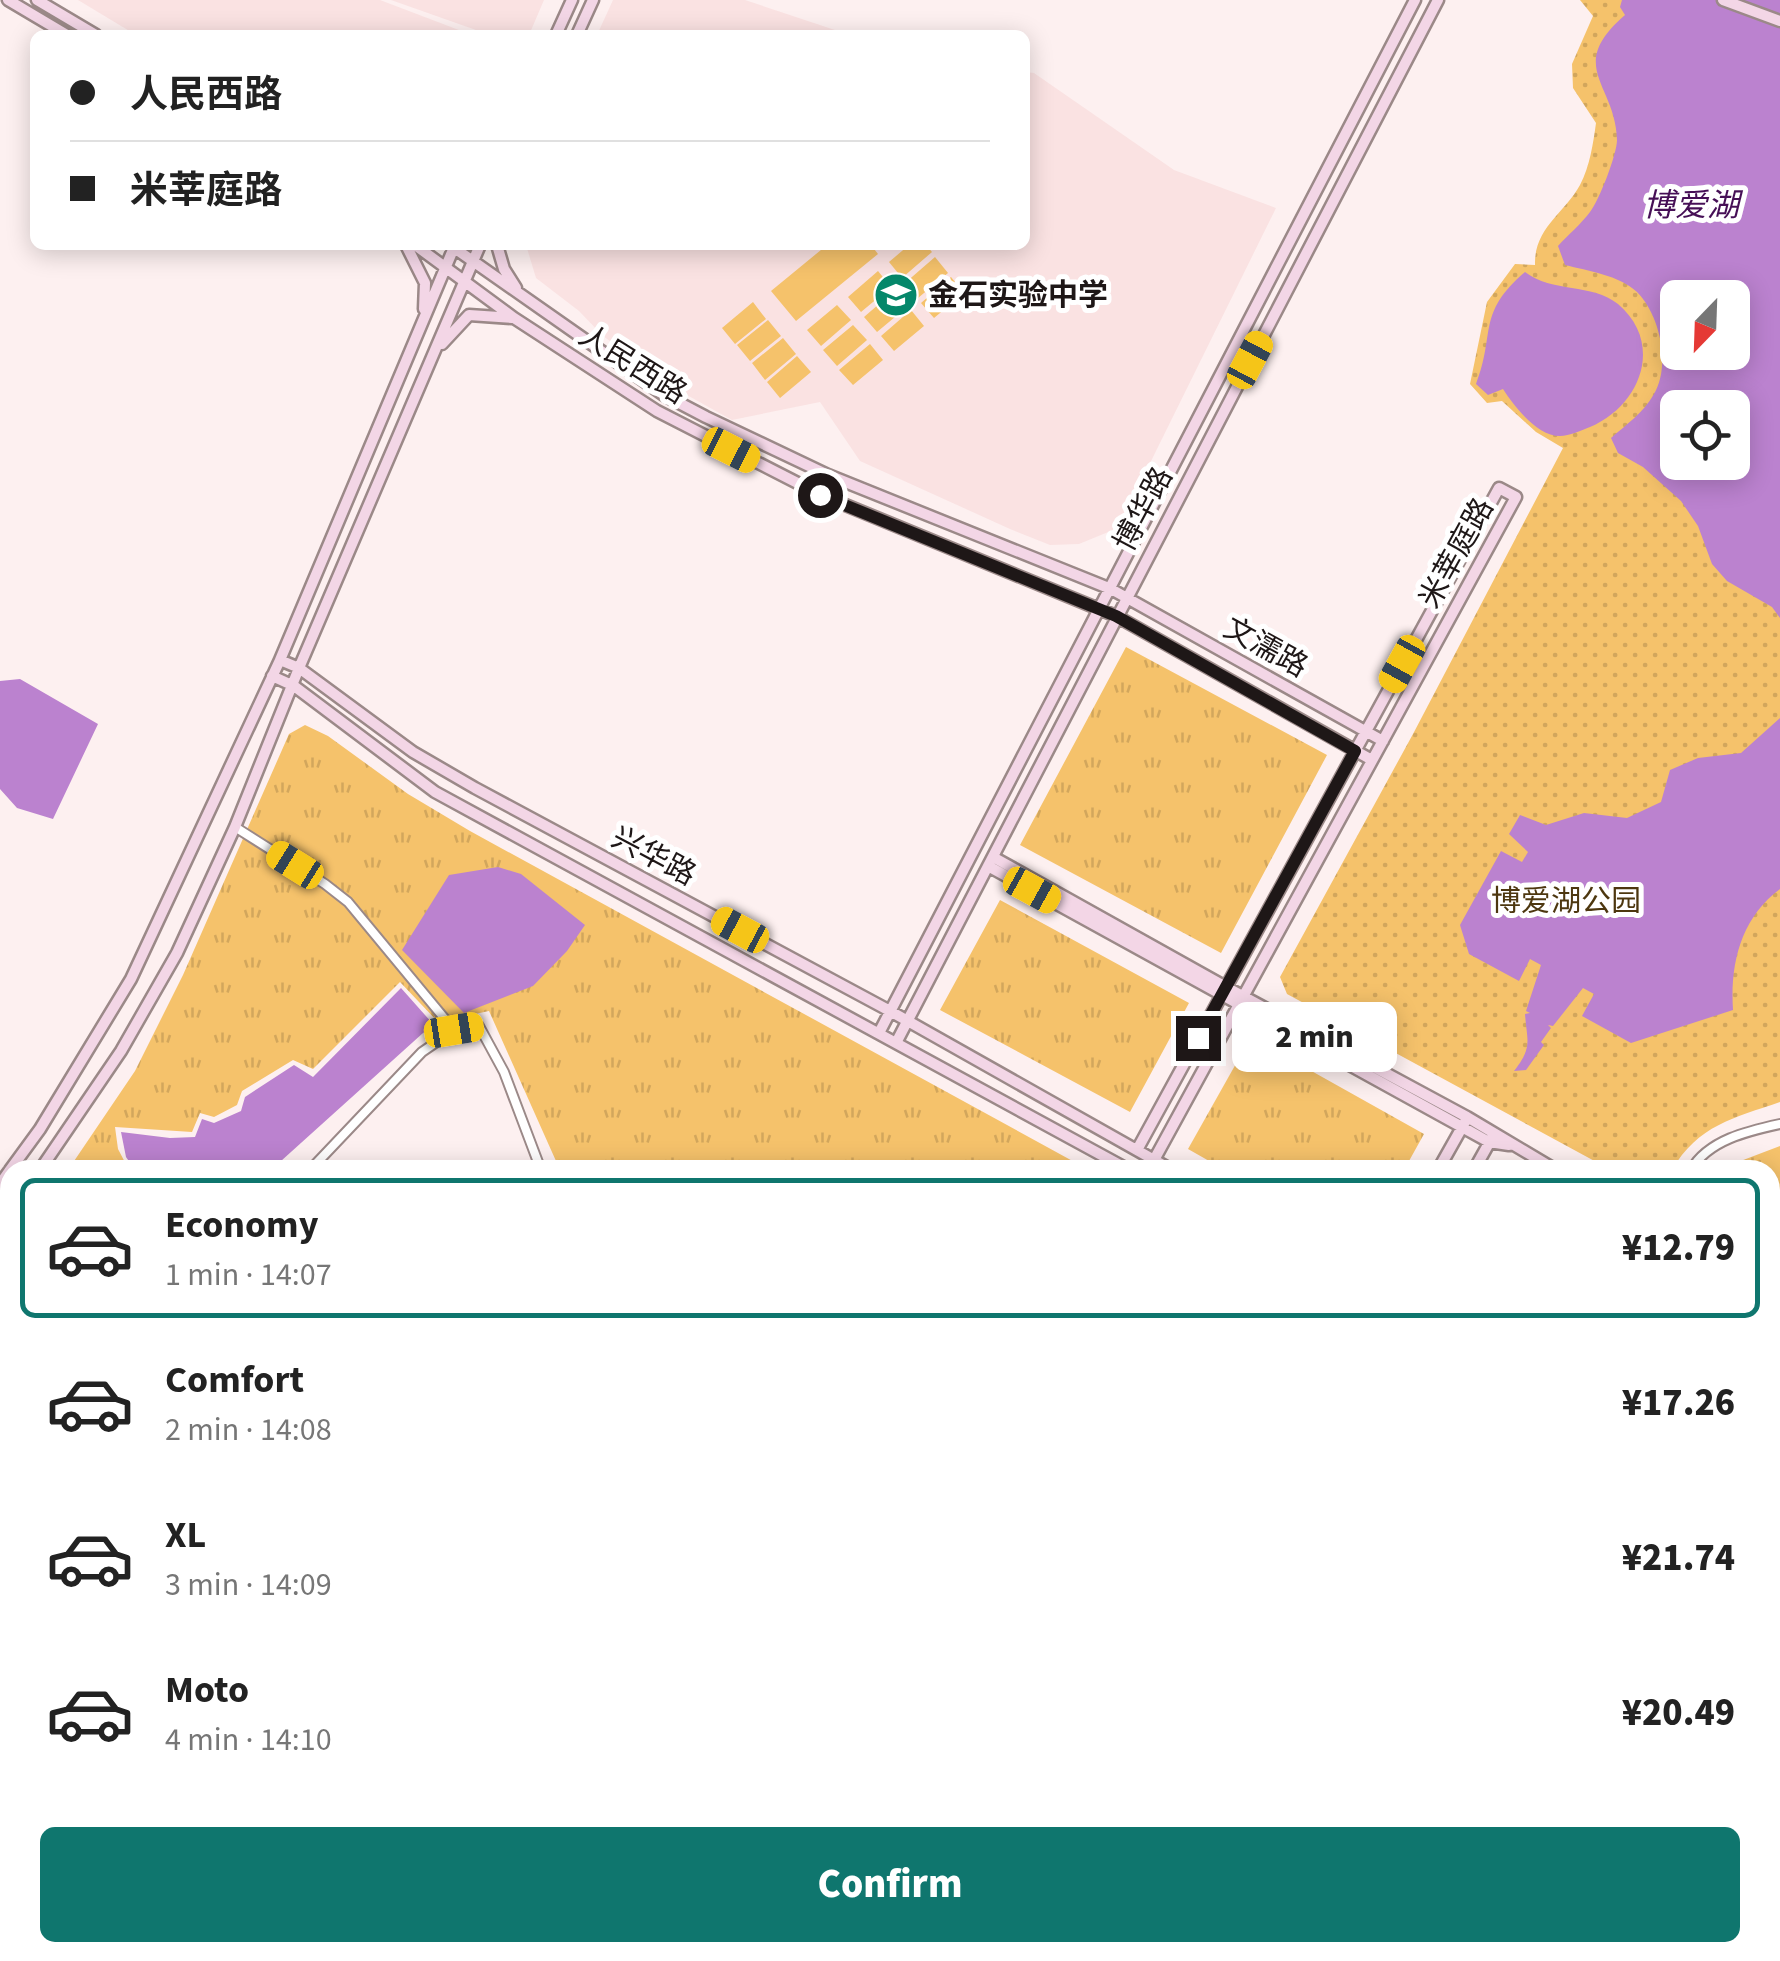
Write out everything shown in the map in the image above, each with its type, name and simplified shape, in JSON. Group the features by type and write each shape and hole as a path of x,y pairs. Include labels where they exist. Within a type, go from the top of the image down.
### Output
{"street":[{"path":"8,0 59,30"},
{"path":"36,0 87,30"},
{"path":"558,30 572,0"},
{"path":"579,30 593,0"},
{"name":"博华路","path":"878,1033 1415,0"},
{"name":"博华路","path":"896,1043 1438,0"},
{"path":"1723,0 1780,21"},
{"path":"408,250 425,283 424,316"},
{"name":"人民西路","path":"422,250 514,318 657,411 820,495 1116,616"},
{"path":"17,1160 131,978 280,660 450,250"},
{"name":"文濡路","path":"457,250 664,394 706,417 828,475 1110,589 1382,741"},
{"path":"47,1160 121,1052 176,952 235,827 478,250"},
{"path":"498,250 504,270 522,297"},
{"path":"432,357 461,320 470,315 514,318"},
{"name":"米莘庭路","path":"1136,1150 1499,488 1516,497 1154,1160"},
{"name":"文濡路","path":"1116,616 1372,760"},
{"name":"兴华路","path":"280,660 300,668 413,752 459,779 890,1011 1154,1160"},
{"name":"兴华路","path":"272,676 294,686 435,792 1110,1160"},
{"path":"235,827 348,902 454,1030"},
{"path":"990,861 1538,1160"},
{"path":"319,1160 422,1052 454,1030 479,1026 504,1072 537,1160"},
{"path":"1444,1160 1465,1122"},
{"path":"1697,1160 1742,1132 1780,1124"},
{"path":"1479,1160 1492,1137"}],"shaded area":[{"path":"78,0 380,0 459,30 128,30"},
{"path":"391,0 544,0 531,30 476,30"},
{"path":"613,0 745,0 835,30 599,30"},
{"name":"金石实验中学","path":"1030,73 1174,170 1276,208 1118,528 1079,544 1050,545 860,461 820,402 732,420 676,389 603,336 579,311 536,278 528,250 1030,250"}],"green space":[{"name":"博爱湖公园","path":"1580,0 1780,0 1780,1102 1705,1133 1679,1160 1593,1160 1287,994 1280,977 1563,448 1536,432 1502,401 1487,403 1470,384 1487,302 1515,264 1535,265 1539,241 1580,185 1586,170 1596,123 1573,88 1572,64 1593,16"},
{"path":"821,250 875,250 878,254 796,321 771,291"},
{"path":"903,250 932,252 902,278 889,262"},
{"path":"935,257 948,273 918,298 905,283"},
{"path":"878,271 891,287 861,312 848,297"},
{"path":"951,277 964,293 934,318 921,303"},
{"path":"894,291 907,307 877,332 864,317"},
{"path":"753,302 766,319 735,344 722,328"},
{"path":"837,305 851,320 821,346 807,330"},
{"path":"911,310 924,326 894,351 881,336"},
{"path":"768,320 781,336 750,361 737,345"},
{"path":"853,325 867,340 837,366 823,350"},
{"path":"783,338 796,354 765,380 752,363"},
{"path":"870,344 883,360 853,385 839,370"},
{"path":"797,356 811,372 780,398 767,382"},
{"path":"1126,647 1327,755 1221,953 1020,845"},
{"path":"305,725 328,736 408,794 470,831 1071,1160 556,1160 489,1011 438,1022 400,982 313,1069 293,1060 242,1091 237,1105 214,1117 200,1113 192,1132 115,1127 124,1160 75,1160 135,1071 183,975 289,734"},
{"path":"1000,900 1189,1003 1130,1112 940,1010"},
{"path":"1251,1037 1424,1134 1410,1160 1207,1160 1188,1149"},
{"path":"1780,1146 1780,1160 1743,1160"}],"water":[{"name":"博爱湖","path":"1622,0 1780,0 1780,618 1772,607 1727,581 1712,564 1698,526 1681,501 1643,467 1618,453 1611,438 1645,407 1662,370 1750,370 1750,280 1660,280 1660,341 1652,314 1637,292 1612,278 1565,265 1558,246 1594,206 1614,156 1615,121 1596,63 1607,33 1625,15 1620,7"},
{"path":"1525,272 1547,283 1608,297 1632,320 1640,337 1640,373 1622,405 1590,427 1571,434 1560,436 1543,431 1503,389 1488,395 1476,384 1493,312"},
{"path":"20,679 98,724 53,819 17,808 0,789 0,681"},
{"path":"1780,718 1780,889 1756,914 1741,943 1734,975 1733,1010 1631,1043 1582,1016 1594,994 1583,988 1553,1026 1548,1025 1551,1028 1541,1042 1544,1045 1526,1070 1514,1071 1526,1050 1525,1014 1530,1013 1526,1011 1541,965 1530,959 1519,981 1469,954 1460,925 1501,851 1522,862 1528,852 1509,834 1520,815 1546,825 1584,813 1627,818 1661,802 1670,770 1698,758 1741,753"},
{"path":"498,867 521,874 585,925 567,951 533,986 464,1013 402,950 449,875"},
{"path":"401,988 433,1024 282,1160 126,1157 121,1132 195,1137 202,1119 214,1123 241,1111 245,1097 294,1065 313,1077"}],"place":[{"name":"金石实验中学","path":"896,295"}],"route":[{"path":"820,495 1116,616 1355,751 1198,1038"}]}
